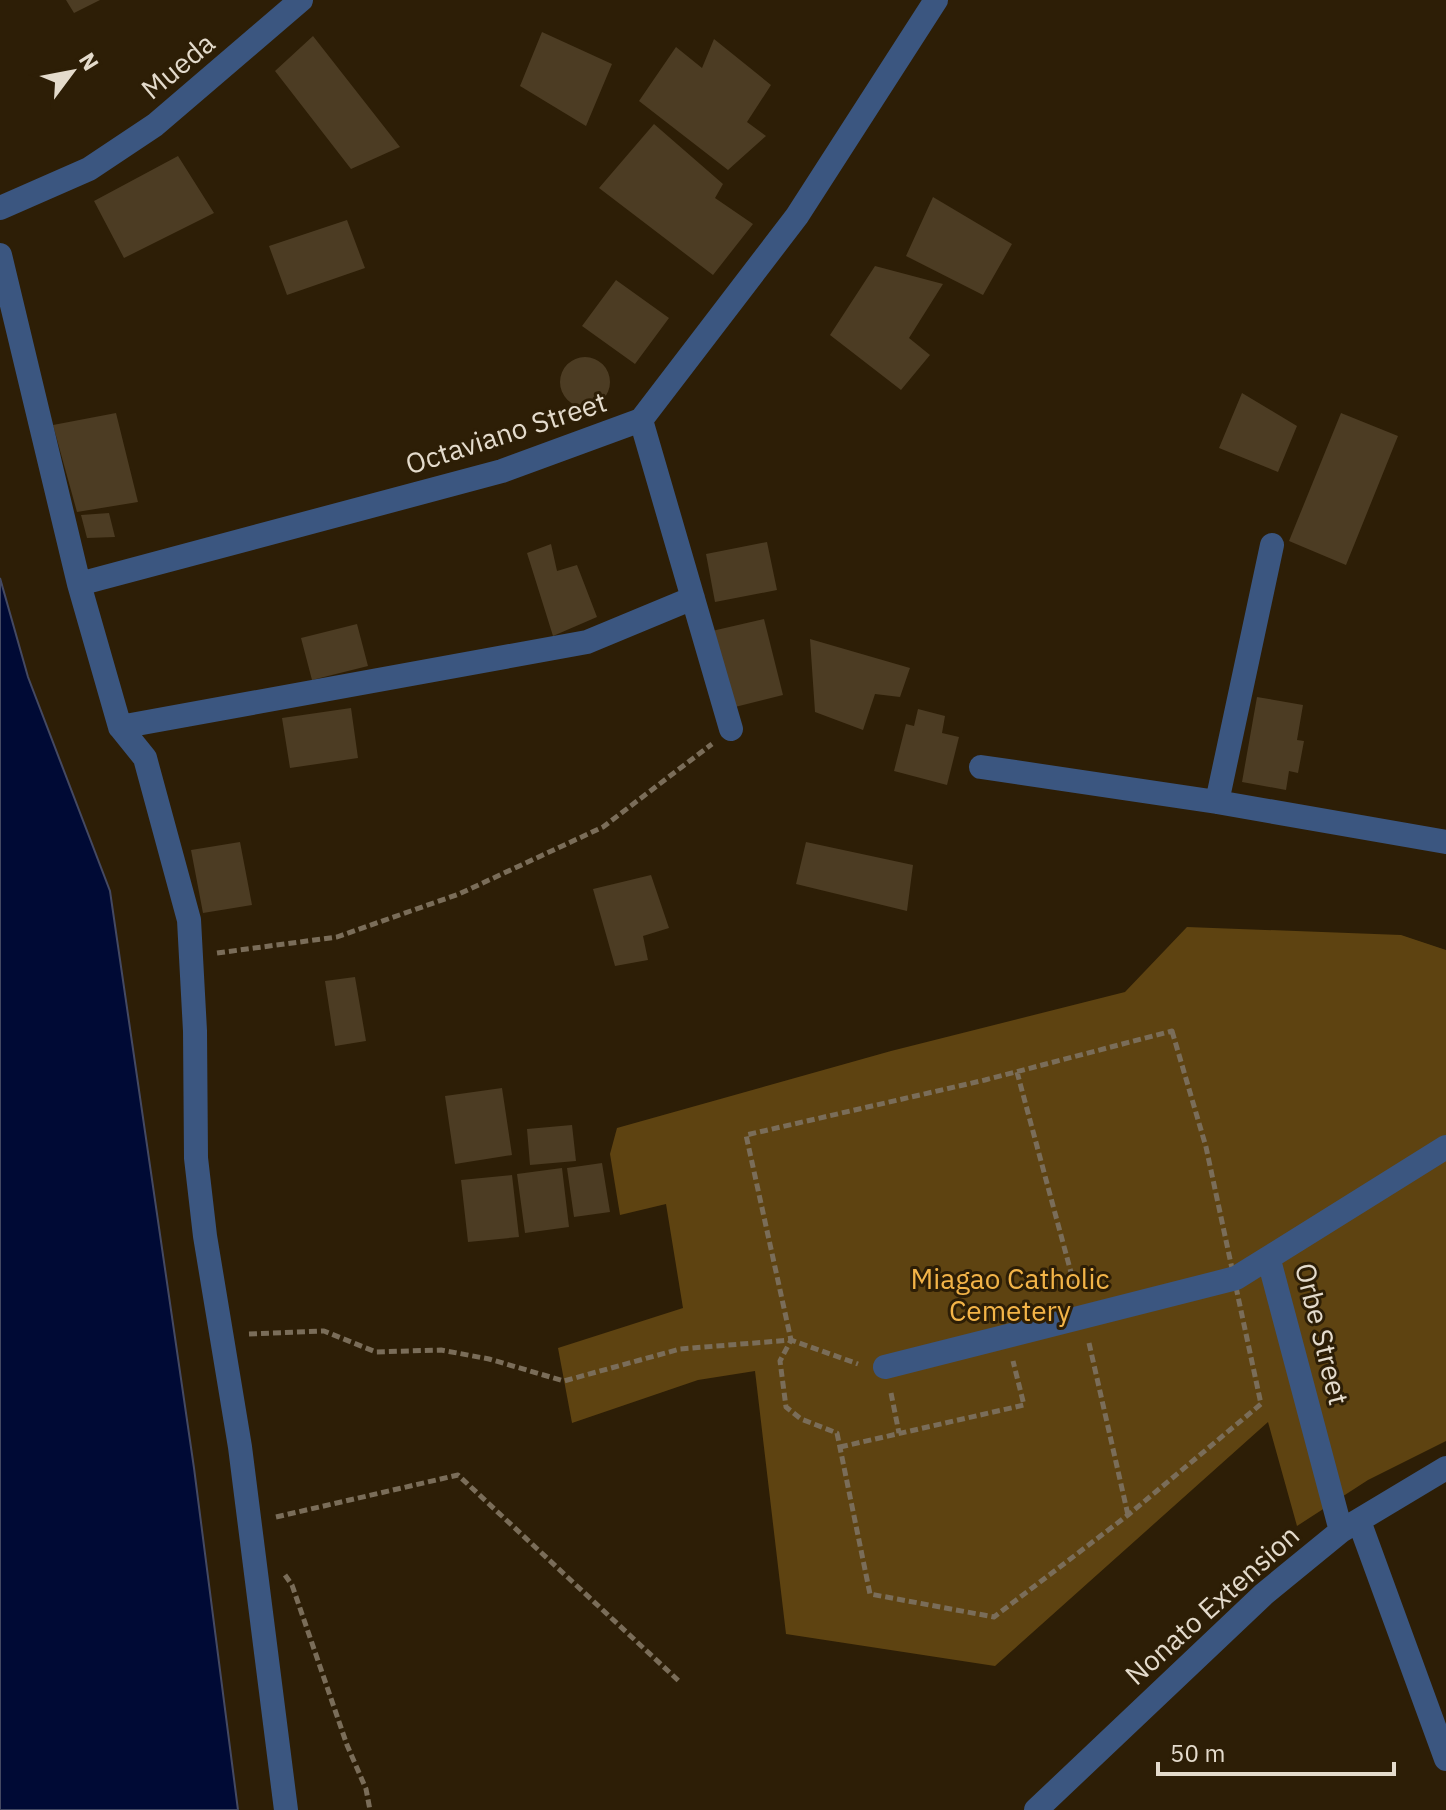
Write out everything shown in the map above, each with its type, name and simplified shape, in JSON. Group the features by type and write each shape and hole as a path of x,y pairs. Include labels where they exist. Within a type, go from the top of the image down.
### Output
{"street":[{"name":"Mueda","path":"0,208 89,169 155,125 301,0"},
{"name":"Octaviano Street","path":"79,584 502,471 641,420 797,216 936,0"},
{"path":"0,255 79,584 120,727 145,758 182,894 193,956 196,1158 205,1236 224,1335 250,1523 286,1810"},
{"path":"641,420 731,729"},
{"path":"1217,802 1272,545"},
{"path":"120,727 587,642 693,598"},
{"path":"981,767 1217,802 1446,842"},
{"name":"Orbe Street","path":"1446,1147 1269,1260 1350,1526 1446,1759"},
{"path":"885,1367 1236,1278 1269,1260"},
{"name":"Nonato Extension","path":"1036,1810 1253,1604 1350,1526 1446,1468"}],"path":[{"path":"193,956 337,937 459,894 603,827 731,729"},
{"path":"1172,1031 1206,1147 1236,1278 1261,1404 1128,1515 994,1617 870,1594 837,1433 801,1419 786,1407 780,1361 791,1340 746,1135 995,1077 1172,1031"},
{"path":"224,1335 324,1331 376,1352 441,1350 489,1359 564,1381 680,1349 791,1340 849,1364 885,1367 899,1433"},
{"path":"840,1447 1024,1405 1006,1337"},
{"path":"250,1523 458,1475 681,1683"},
{"path":"284,1573 292,1585 347,1745 366,1789 370,1810"}],"green space":[{"name":"Miagao Catholic Cemetery","path":"1187,927 1401,935 1446,950 1446,1441 1368,1480 1297,1526 1268,1422 995,1666 786,1634 755,1371 698,1380 572,1423 558,1348 683,1308 666,1204 620,1215 610,1154 617,1128 891,1051 1125,992"}],"water":[{"path":"0,578 28,677 110,891 194,1468 238,1810 0,1810"}],"building":[{"path":"66,0 100,0 74,13"},
{"path":"542,32 612,64 586,126 520,86"},
{"path":"313,36 400,147 351,169 275,71"},
{"path":"714,39 771,85 747,122 766,136 728,170 639,101 676,47 702,68"},
{"path":"654,124 723,184 715,198 753,224 713,275 599,188"},
{"path":"178,156 214,213 124,258 94,201"},
{"path":"933,197 1012,244 983,295 906,256"},
{"path":"347,220 365,268 287,295 269,246"},
{"path":"875,266 943,284 909,338 930,355 901,390 830,335"},
{"path":"616,280 669,318 635,364 582,326"},
{"path":"585,357 603,364 610,382 603,400 585,407 567,400 560,382 567,364"},
{"path":"1242,393 1297,426 1278,472 1219,448"},
{"path":"116,413 138,502 77,512 53,425"},
{"path":"1341,413 1398,436 1346,565 1289,541"},
{"path":"109,513 115,537 87,538 81,515"},
{"path":"767,542 777,590 715,602 706,554"},
{"path":"551,544 557,571 577,565 597,617 553,636 527,553"},
{"path":"764,619 783,695 731,708 712,631"},
{"path":"357,624 368,666 312,680 301,638"},
{"path":"810,639 910,668 900,697 875,694 863,730 815,712"},
{"path":"1257,697 1303,705 1297,740 1304,741 1298,773 1289,771 1286,790 1242,782"},
{"path":"351,708 358,758 290,768 282,718"},
{"path":"918,709 945,716 942,733 959,737 947,785 894,771 906,724 914,726"},
{"path":"240,842 252,905 203,913 191,850"},
{"path":"806,842 913,865 907,911 796,884"},
{"path":"651,875 669,928 643,936 648,960 615,966 593,889"},
{"path":"355,977 366,1041 335,1046 325,981"},
{"path":"502,1088 512,1155 455,1164 445,1096"},
{"path":"572,1125 576,1161 530,1165 527,1129"},
{"path":"602,1163 610,1212 574,1217 567,1168"},
{"path":"562,1168 569,1227 525,1233 517,1174"},
{"path":"512,1175 519,1237 468,1242 461,1180"}]}
